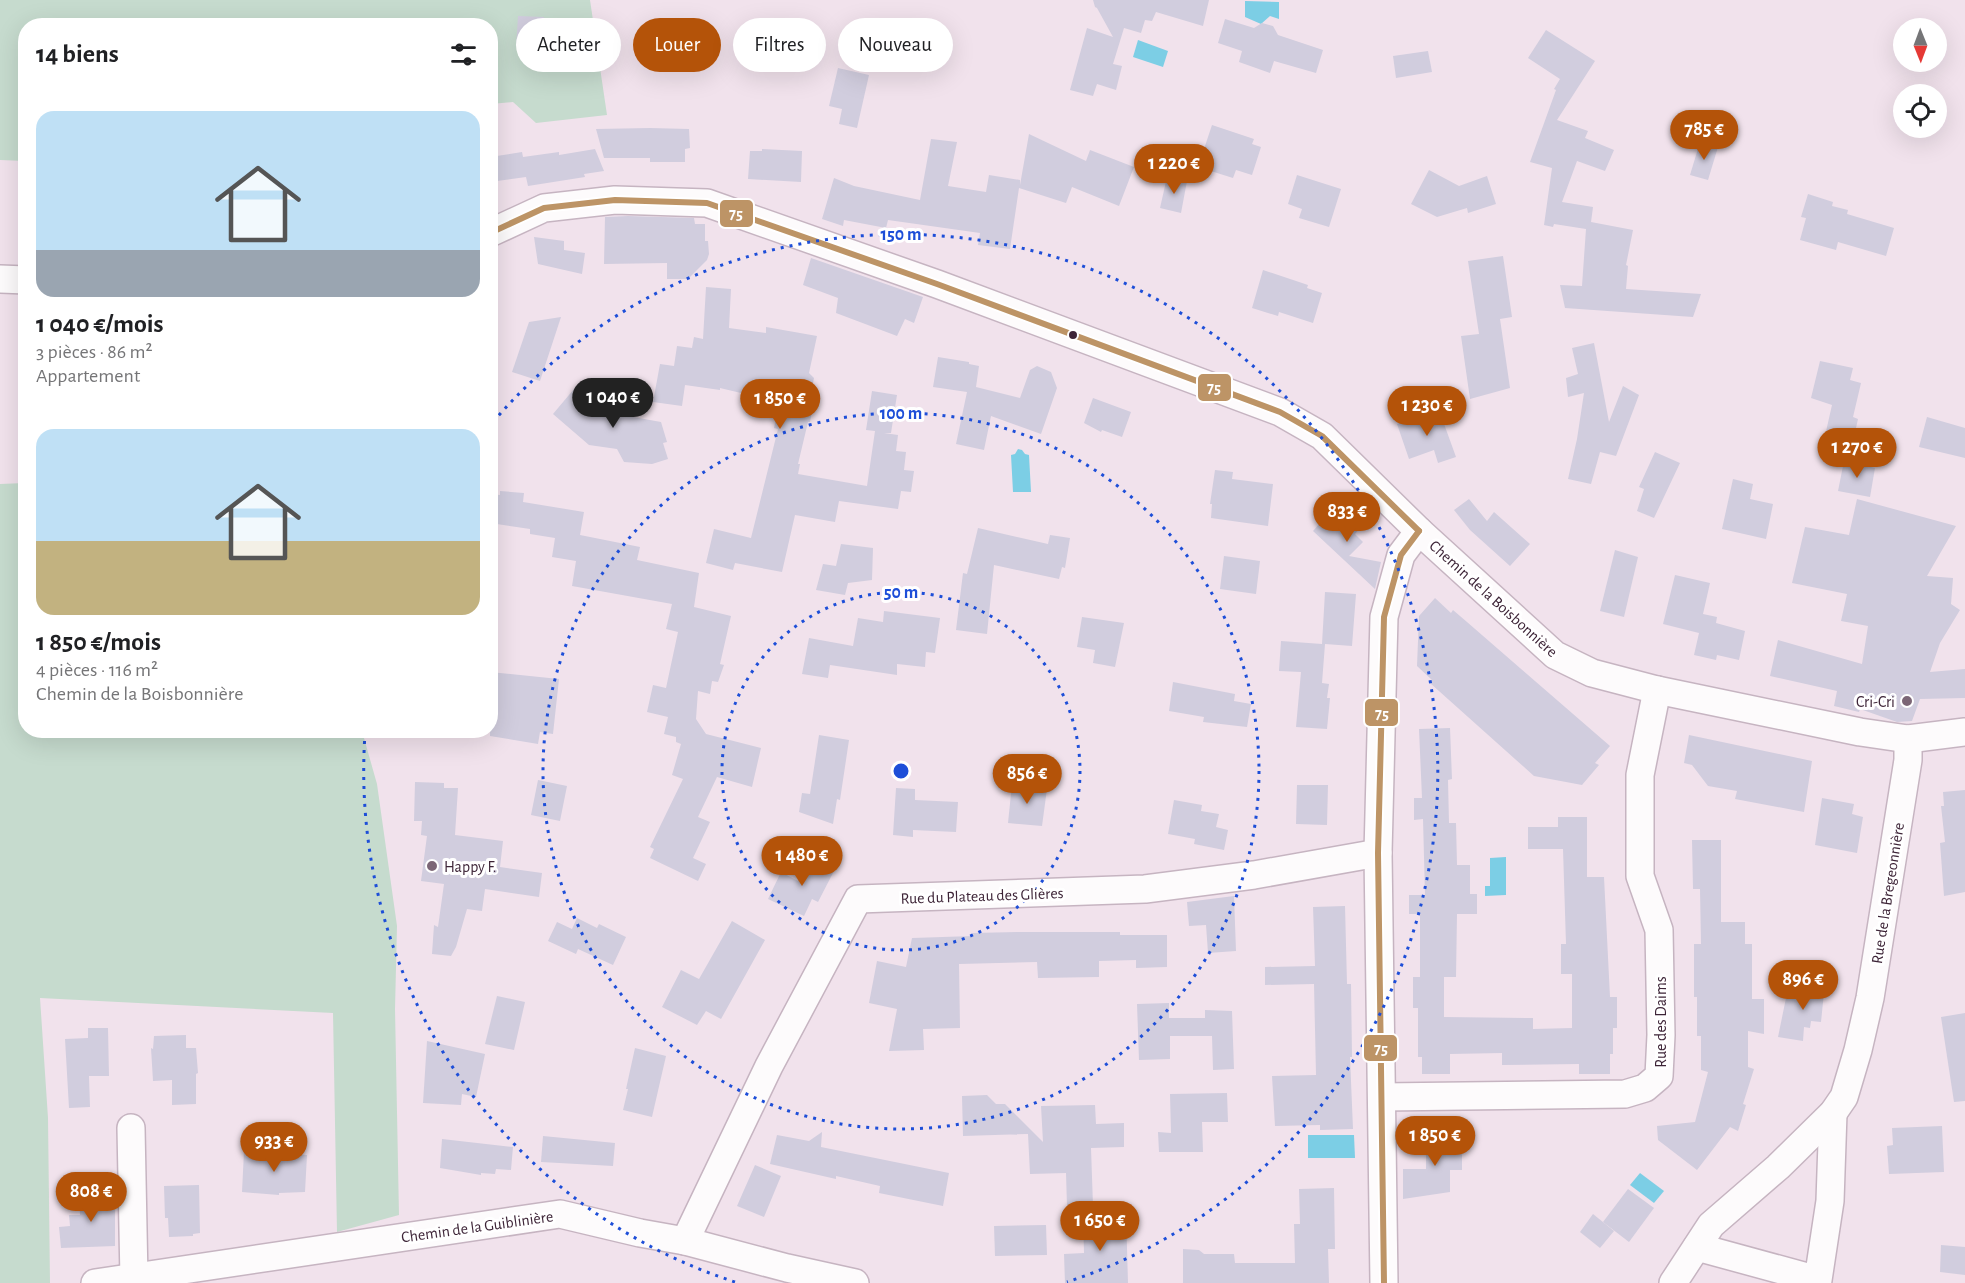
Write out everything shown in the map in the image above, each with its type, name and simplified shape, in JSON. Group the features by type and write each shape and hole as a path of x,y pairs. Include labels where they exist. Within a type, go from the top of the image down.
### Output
{"street":[{"name":"Chemin de la Boisbonnière","path":"498,229 544,208 615,200 707,203 956,291 1280,412 1322,436 1419,531 1555,655 1592,673 1657,690 1860,732 1908,739 1965,732"},
{"path":"0,279 18,280"},
{"path":"1384,1283 1378,853 1384,617 1401,555 1419,531"},
{"name":"Rue des Daims","path":"1382,1097 1625,1094 1645,1088 1659,1076 1661,1035 1659,930 1640,876 1640,775 1657,690"},
{"name":"Rue de la Bregeonnière","path":"1673,1283 1711,1225 1778,1167 1833,1113 1844,1096 1870,999 1908,760 1908,739"},
{"name":"Rue du Plateau des Glières","path":"685,1241 769,1066 858,899 1145,889 1254,874 1378,853"},
{"name":"Rue de la Bregeonnière","path":"1697,1246 1818,1280 1830,1201 1833,1113"},
{"path":"131,1128 134,1279"},
{"name":"Chemin de la Guiblinière","path":"95,1283 134,1279 392,1237 560,1214 685,1241 855,1283"}],"green space":[{"path":"0,0 590,0 593,18 516,18 516,72 601,72 607,115 536,123 513,102 498,103 498,18 18,18 18,161 0,160"},
{"path":"18,483 18,738 364,738 377,784 397,926 395,1009 399,1215 337,1232 333,1013 40,998 48,1118 50,1283 0,1283 0,484"}],"water":[{"path":"1245,1 1279,2 1279,19 1270,16 1261,24 1245,17"},
{"path":"1138,40 1168,51 1163,67 1133,57"},
{"path":"1018,449 1029,455 1031,492 1013,492 1011,455 1015,454"},
{"path":"1506,857 1506,895 1485,896 1485,886 1490,886 1490,858"},
{"path":"1308,1135 1354,1135 1355,1158 1308,1158"},
{"path":"1640,1173 1664,1191 1654,1203 1630,1185"}],"building":[{"path":"1093,0 1209,0 1203,26 1156,12 1152,21 1145,20 1141,33 1124,28 1113,64 1122,66 1116,90 1097,84 1093,96 1070,90 1087,28 1113,37"},
{"path":"518,16 544,17 544,18 518,18"},
{"path":"1225,19 1254,28 1262,23 1273,26 1278,35 1323,50 1316,73 1274,61 1270,73 1239,62 1242,51 1218,43"},
{"path":"1546,30 1595,61 1557,120 1588,131 1585,138 1614,150 1605,171 1577,161 1562,202 1593,207 1591,222 1633,230 1626,265 1628,266 1626,289 1701,294 1693,317 1565,308 1560,285 1582,286 1586,229 1554,224 1553,227 1544,225 1552,168 1530,162 1556,90 1554,89 1560,79 1528,58"},
{"path":"1428,51 1432,72 1396,78 1393,56"},
{"path":"838,68 838,72 869,75 857,128 839,124 842,109 829,106"},
{"path":"1212,125 1254,139 1252,144 1261,147 1252,175 1236,170 1233,178 1198,167"},
{"path":"596,129 689,129 690,148 685,149 685,162 650,162 650,158 604,158"},
{"path":"1029,134 1086,161 1090,150 1134,167 1119,206 1072,187 1066,203 1019,188 1010,249 978,245 980,233 888,220 886,228 844,220 843,226 822,219 834,178 854,186 920,200 931,139 957,142 948,186 986,192 989,175 1020,180 1020,185"},
{"path":"1700,142 1718,147 1708,180 1690,175"},
{"path":"595,149 604,171 584,174 585,177 528,186 526,177 498,181 498,156 522,152 523,157 559,152 559,155"},
{"path":"762,149 802,151 801,182 748,179 750,151 762,151"},
{"path":"1429,170 1459,186 1487,176 1496,204 1468,213 1467,208 1437,217 1411,204"},
{"path":"1297,175 1341,189 1329,227 1299,218 1302,209 1288,204"},
{"path":"1167,177 1187,181 1181,213 1160,208"},
{"path":"1808,194 1833,202 1832,206 1848,210 1847,214 1894,228 1886,256 1838,242 1836,250 1800,240 1806,218 1801,217"},
{"path":"605,217 694,218 695,224 705,224 705,241 708,241 709,254 707,260 688,279 667,279 667,263 604,264"},
{"path":"534,237 564,241 564,250 585,253 582,274 538,264"},
{"path":"1503,256 1512,317 1500,319 1510,388 1470,399 1461,336 1479,334 1468,261"},
{"path":"811,258 923,297 914,323 905,319 897,336 836,313 838,298 803,285"},
{"path":"1263,270 1308,285 1307,288 1322,293 1313,323 1279,312 1278,316 1252,308"},
{"path":"706,287 731,289 729,328 766,333 766,327 817,336 809,373 814,378 811,393 815,394 798,464 800,464 798,474 867,486 875,431 866,430 872,391 897,395 891,433 884,433 898,435 896,451 906,452 904,470 914,471 911,492 901,491 898,509 839,501 835,522 795,515 782,572 735,563 733,570 706,563 714,529 751,538 778,429 774,428 779,402 720,388 720,390 685,385 682,406 653,402 660,364 674,366 677,346 692,348 694,337 703,339"},
{"path":"561,317 540,381 512,372 529,322"},
{"path":"1594,343 1609,422 1623,386 1639,395 1616,456 1600,452 1591,484 1568,479 1584,393 1568,397 1566,378 1578,374 1572,348"},
{"path":"938,357 979,366 976,387 1020,398 1030,370 1037,366 1051,372 1057,388 1041,434 991,416 984,450 956,444 967,392 933,387"},
{"path":"1820,361 1853,368 1850,380 1861,383 1853,417 1858,419 1850,455 1822,449 1832,405 1811,398"},
{"path":"579,383 611,413 661,422 667,442 663,443 668,459 652,464 624,462 617,449 589,445 553,414"},
{"path":"1093,398 1131,412 1122,437 1102,430 1101,432 1084,423"},
{"path":"1439,410 1456,457 1438,463 1434,450 1409,459 1397,424"},
{"path":"1927,417 1965,428 1965,458 1919,447"},
{"path":"1655,452 1680,463 1654,518 1637,511 1644,489 1639,487"},
{"path":"1844,461 1875,468 1870,497 1838,491"},
{"path":"1215,470 1233,472 1232,479 1273,484 1268,526 1211,518 1212,504 1210,504"},
{"path":"1733,479 1753,484 1750,499 1773,504 1766,539 1722,529"},
{"path":"500,491 524,493 523,502 584,512 580,535 640,547 637,560 699,573 694,607 731,616 720,664 724,665 718,682 712,681 710,694 698,691 696,719 706,734 761,748 752,787 717,777 698,817 710,822 693,858 706,864 698,881 650,858 654,849 650,847 683,779 672,775 681,744 676,742 676,737 664,734 668,717 647,712 653,685 666,688 678,632 666,629 672,604 572,586 576,561 552,557 555,538 530,534 530,529 498,524 498,495 500,495"},
{"path":"1469,499 1487,521 1494,512 1530,544 1510,566 1470,530 1454,510"},
{"path":"1857,499 1956,526 1927,576 1953,578 1951,604 1960,610 1940,643 1930,672 1965,669 1965,698 1920,699 1912,721 1897,722 1860,709 1859,712 1834,706 1837,691 1770,676 1778,640 1862,664 1868,626 1841,621 1847,594 1792,583 1805,527 1849,535"},
{"path":"1336,505 1361,527 1355,534 1363,542 1349,556 1381,562 1375,589 1313,531"},
{"path":"978,528 1048,544 1050,535 1070,538 1065,568 1062,567 1059,579 994,565 987,634 956,630 963,573 967,574"},
{"path":"841,544 873,548 872,580 848,583 845,595 816,590 823,564 836,566"},
{"path":"1615,550 1638,557 1624,617 1600,611"},
{"path":"1224,556 1260,561 1256,594 1220,589"},
{"path":"1675,575 1710,583 1703,614 1717,617 1716,623 1745,631 1739,660 1717,655 1716,660 1694,655 1699,633 1663,624"},
{"path":"1325,592 1356,594 1352,646 1325,644 1322,683 1329,684 1327,729 1296,727 1301,672 1279,671 1281,641 1322,644"},
{"path":"1435,598 1451,613 1453,610 1610,746 1595,763 1599,765 1582,785 1534,776 1430,683 1432,680 1417,666 1419,616"},
{"path":"884,611 940,618 935,653 926,652 925,667 897,664 897,675 830,665 828,678 802,674 809,638 853,646 858,618 883,622"},
{"path":"1082,617 1124,623 1115,667 1093,663 1095,650 1077,647"},
{"path":"498,673 559,679 553,734 540,732 538,744 498,737"},
{"path":"1173,682 1235,694 1234,701 1251,704 1247,727 1203,722 1204,717 1169,711"},
{"path":"1450,728 1452,779 1448,780 1449,823 1456,823 1457,865 1470,865 1470,894 1477,894 1477,914 1457,914 1456,977 1444,977 1444,1017 1533,1018 1533,1029 1572,1028 1572,974 1561,974 1561,944 1566,944 1563,849 1528,849 1528,827 1558,827 1558,817 1587,817 1587,877 1604,877 1610,997 1617,997 1617,1028 1613,1028 1610,1074 1579,1074 1579,1064 1502,1065 1502,1053 1450,1054 1450,1074 1422,1074 1422,1057 1418,1057 1418,1008 1413,1008 1413,977 1420,977 1420,914 1409,914 1409,895 1425,895 1423,819 1414,820 1414,798 1422,798 1419,729"},
{"path":"819,735 849,740 840,800 837,799 833,824 799,812 802,793 810,794"},
{"path":"1689,735 1812,761 1804,812 1735,799 1737,791 1708,786 1692,765 1684,763"},
{"path":"538,780 567,786 560,821 531,815"},
{"path":"415,782 444,783 444,788 458,788 455,835 503,841 500,867 542,873 539,897 485,889 482,911 467,909 456,947 451,956 432,954 434,925 438,927 444,884 421,881 427,836 421,835 422,821 414,821"},
{"path":"1012,784 1047,789 1042,826 1008,823"},
{"path":"1297,785 1328,785 1327,825 1296,824"},
{"path":"896,788 915,789 915,800 958,802 956,832 913,830 913,837 893,835"},
{"path":"1965,790 1965,892 1944,896 1940,843 1945,842 1941,806 1944,806 1943,792"},
{"path":"1822,798 1854,804 1852,814 1863,817 1857,853 1815,845"},
{"path":"1174,800 1202,805 1201,811 1219,814 1216,827 1228,830 1224,850 1194,844 1195,839 1168,834"},
{"path":"1692,840 1721,840 1721,922 1745,922 1745,944 1752,944 1752,999 1764,999 1764,1034 1748,1031 1748,1067 1754,1069 1743,1104 1746,1105 1738,1131 1730,1127 1697,1170 1658,1140 1657,1126 1695,1122 1708,1072 1701,1070 1701,1036 1697,1036 1697,997 1694,997 1694,944 1701,944 1700,889 1693,889"},
{"path":"810,856 835,869 818,902 812,899 804,916 768,899 781,872 798,881"},
{"path":"1234,896 1236,951 1208,953 1206,925 1189,926 1187,902"},
{"path":"1345,906 1347,984 1351,984 1352,1057 1350,1057 1353,1129 1320,1130 1320,1125 1275,1126 1272,1076 1316,1075 1314,984 1265,985 1265,967 1315,966 1313,907"},
{"path":"577,918 597,928 599,924 626,937 613,965 578,949 576,954 548,941 557,922 572,929"},
{"path":"732,921 765,940 721,1019 706,1011 697,1025 662,1007 681,970 699,979"},
{"path":"1017,932 1120,932 1120,935 1167,935 1167,967 1136,968 1136,960 1099,961 1099,977 1038,978 1037,962 959,964 960,1028 923,1029 924,1050 889,1051 897,1009 869,1003 877,961 906,967 912,938"},
{"path":"1804,980 1825,983 1821,1022 1811,1021 1810,1028 1804,1027 1803,1041 1778,1037 1786,998 1800,1000"},
{"path":"497,996 525,1002 514,1050 485,1044"},
{"path":"1169,1003 1169,1018 1205,1018 1205,1010 1232,1011 1234,1069 1213,1070 1212,1036 1170,1036 1170,1059 1139,1060 1137,1004"},
{"path":"1965,1013 1965,1101 1954,1102 1941,1017"},
{"path":"88,1028 108,1028 109,1076 89,1076 90,1107 69,1108 65,1039 88,1038"},
{"path":"186,1035 186,1048 196,1048 198,1073 196,1074 196,1104 172,1105 172,1080 153,1081 151,1048 153,1049 154,1036"},
{"path":"427,1041 485,1054 476,1097 462,1094 461,1105 423,1103"},
{"path":"635,1048 666,1056 652,1117 623,1110"},
{"path":"1227,1093 1228,1122 1202,1122 1203,1152 1159,1152 1158,1132 1171,1133 1170,1094"},
{"path":"987,1095 996,1104 1005,1104 1043,1142 1041,1106 1095,1105 1096,1124 1124,1123 1124,1147 1091,1148 1093,1206 1067,1207 1066,1173 1030,1174 1028,1134 963,1136 962,1096"},
{"path":"1942,1126 1944,1172 1889,1174 1887,1146 1893,1145 1892,1128"},
{"path":"822,1132 821,1147 949,1173 943,1206 879,1193 880,1186 770,1164 777,1135 809,1141"},
{"path":"1429,1133 1459,1133 1459,1139 1462,1139 1462,1170 1450,1170 1450,1192 1403,1199 1403,1169 1426,1169 1426,1138 1429,1138"},
{"path":"543,1136 615,1143 613,1166 541,1162"},
{"path":"442,1139 513,1147 511,1170 496,1169 495,1174 481,1173 481,1175 440,1168"},
{"path":"244,1151 307,1155 305,1192 279,1193 279,1195 242,1192"},
{"path":"755,1165 781,1176 764,1217 737,1206"},
{"path":"199,1185 200,1233 193,1234 193,1236 169,1237 168,1218 165,1218 164,1186"},
{"path":"1334,1188 1335,1249 1328,1249 1329,1283 1183,1283 1183,1249 1199,1250 1204,1254 1234,1254 1235,1263 1295,1263 1294,1224 1300,1224 1299,1189"},
{"path":"1628,1189 1654,1208 1629,1242 1603,1222"},
{"path":"79,1193 111,1193 111,1210 115,1210 115,1246 61,1248 59,1227 70,1226 69,1215 80,1215"},
{"path":"1126,1213 1128,1283 1065,1283 1064,1254 1084,1253 1083,1214"},
{"path":"1593,1214 1614,1231 1600,1248 1580,1232"},
{"path":"1046,1225 1047,1255 995,1256 994,1226"},
{"path":"1941,1245 1965,1247 1965,1275 1940,1272"}],"transit line":[{"name":"75","path":"498,229 544,208 615,200 707,203 937,284 1280,412 1322,436 1419,531"},
{"name":"75","path":"1384,1283 1378,853 1384,617 1401,555 1419,531"}],"place":[{"name":"Cri-Cri","path":"1907,701"},
{"name":"Happy F.","path":"432,866"}]}
